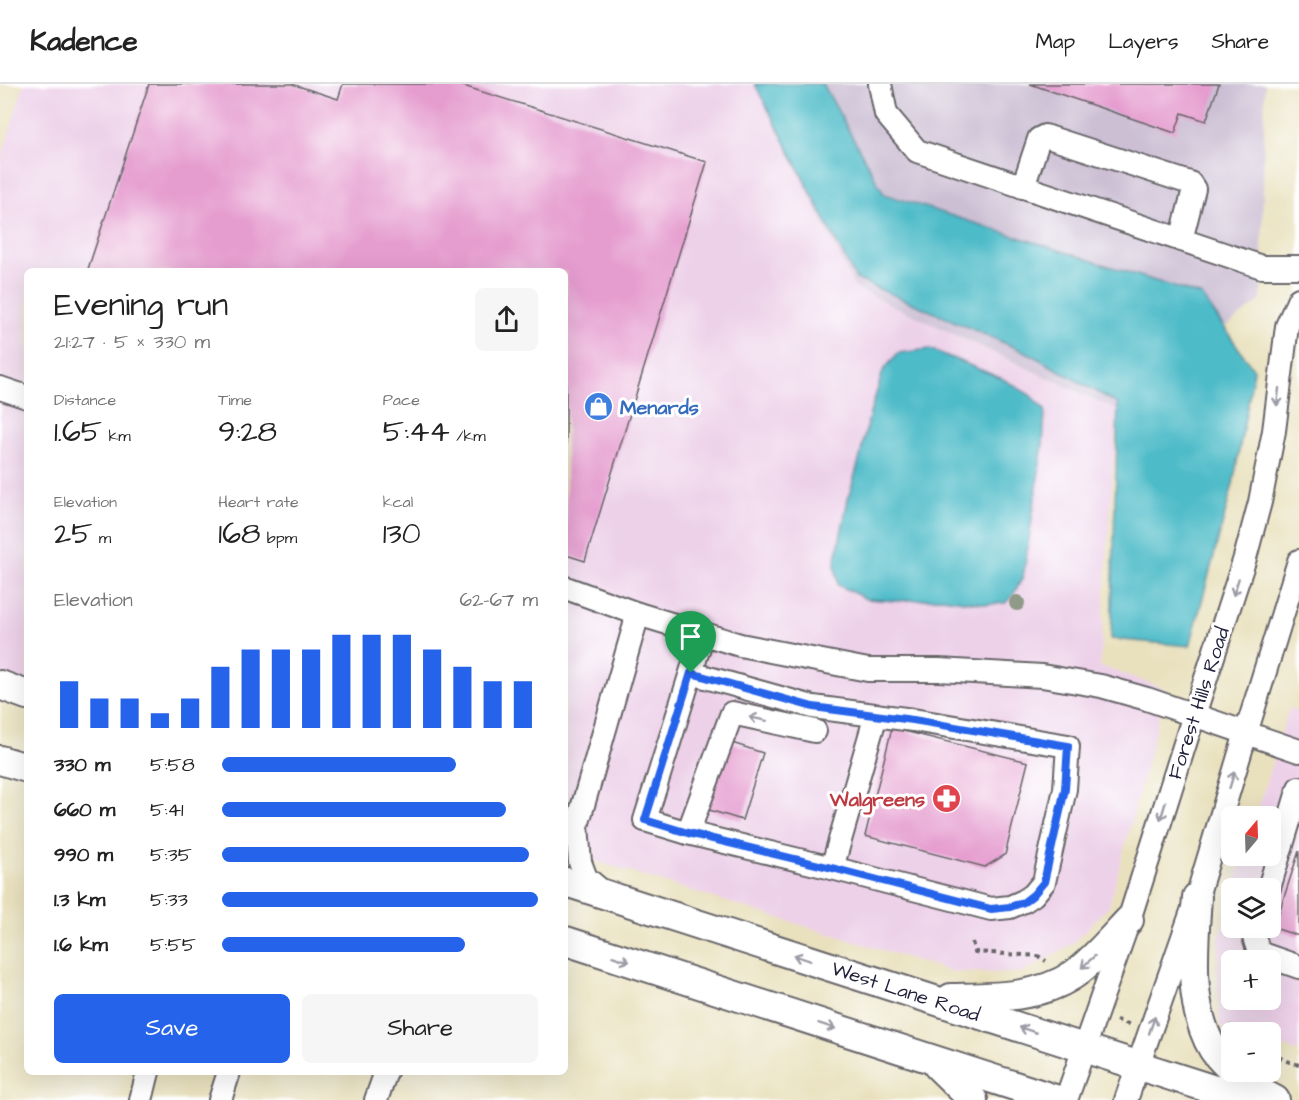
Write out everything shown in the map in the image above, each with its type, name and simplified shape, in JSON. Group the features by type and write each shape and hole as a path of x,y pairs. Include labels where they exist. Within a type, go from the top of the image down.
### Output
{"main road":[{"path":"0,685 24,694"},
{"path":"0,700 24,708"},
{"path":"0,760 24,767"},
{"name":"West Lane Road","path":"568,883 1246,1100"},
{"path":"1197,897 1194,954 1199,1012 1206,1034 1221,1058"},
{"path":"930,999 1029,993 1056,984 1074,975 1129,920"},
{"path":"568,942 1058,1100"},
{"path":"932,1060 973,1100"},
{"path":"1247,1082 1275,1100"}],"street":[{"path":"880,84 886,114 917,151 1262,267 1299,267"},
{"path":"1023,187 1039,139 1045,136 1190,183 1194,189 1181,240"},
{"name":"Forest Hills Road","path":"1066,1100 1129,920 1245,558 1260,502 1274,431 1287,326 1299,299"},
{"path":"0,388 24,396"},
{"path":"1126,1100 1197,897 1299,561"},
{"path":"568,589 638,614 740,645 868,670 939,670 1042,676 1101,686 1147,699 1299,752"},
{"path":"605,894 586,878 571,832 638,614"},
{"path":"691,673 813,707 913,720 1068,746 1065,789 1044,882 1024,902 1010,907 991,909 688,833 645,820 703,634"},
{"path":"688,833 732,713 815,731"},
{"path":"832,868 876,715"},
{"path":"1272,878 1299,789"},
{"path":"1254,938 1259,954 1299,967"},
{"path":"141,1100 147,1075"},
{"path":"219,1100 228,1075"},
{"path":"376,1100 385,1075"}],"path":[{"path":"972,942 975,952 1038,957 1047,962 1049,967"},
{"path":"1281,1058 1299,1065"}],"shaded area":[{"path":"24,84 755,84 855,288 1117,410 1100,666 1166,689 1109,906 1072,944 1022,973 953,972 568,853 568,268 24,268 24,685 0,678 0,163"},
{"path":"755,84 1265,84 1261,300 1117,410 855,288"},
{"path":"1289,708 1299,712 1299,1052 1281,1046 1281,1022 1221,1022 1220,1027 1218,985 1221,932 1221,938 1281,938 1281,878 1237,878 1241,866 1281,866 1281,806 1259,806"}],"water":[{"path":"755,84 823,84 884,194 1202,296 1254,370 1233,484 1190,646 1111,639 1118,404 1030,354 856,279"},
{"path":"930,349 1003,379 1030,395 1045,410 1043,444 1023,577 1012,597 1005,603 987,604 942,598 897,601 866,599 838,585 835,564 848,499 883,371 898,353"}],"building":[{"name":"Menards","path":"149,84 292,84 338,99 343,84 457,84 707,162 585,561 568,556 568,268 88,268"},
{"path":"1030,84 1219,84 1206,121 1182,113 1175,133"},
{"name":"Walgreens","path":"892,728 1028,762 1005,855 985,867 865,836"},
{"path":"726,741 763,753 742,820 706,809"},
{"path":"1299,851 1299,936 1281,930 1281,906"}],"place":[{"name":"Menards","path":"599,407"},
{"name":"Walgreens","path":"946,799"}],"route":[{"path":"691,673 813,707 913,720 1068,746 1065,789 1044,882 1024,902 1010,907 991,909 688,833 645,820 691,673"}]}
